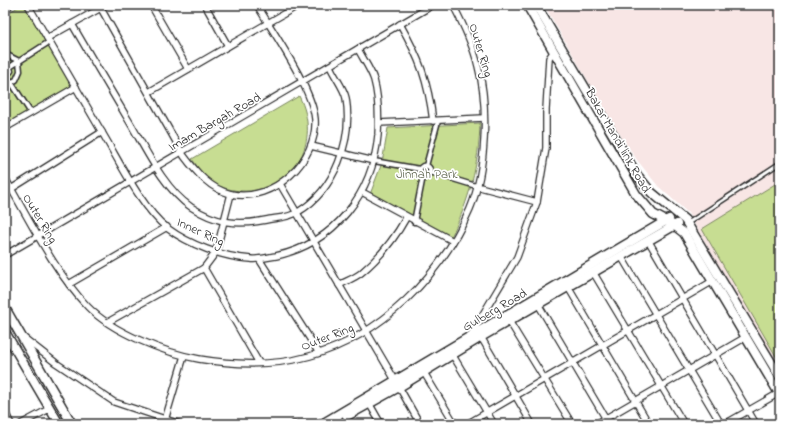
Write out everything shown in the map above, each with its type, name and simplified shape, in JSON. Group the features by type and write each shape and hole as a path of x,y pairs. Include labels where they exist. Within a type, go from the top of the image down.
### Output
{"main road":[{"name":"Bakar Mandi link Road","path":"527,5 636,194 653,214 666,220 684,233 779,394"},
{"name":"Bakar Mandi link Road","path":"536,5 637,175 651,192 686,222 780,377"},
{"name":"Gulberg Road","path":"338,423 469,337 677,214"},
{"name":"Gulberg Road","path":"322,424 397,383 423,371 480,336 568,288 648,240 686,222"},
{"path":"5,308 72,424"},
{"path":"5,332 7,342 59,424"}],"street":[{"path":"5,8 10,5"},
{"name":"Inner Ring","path":"28,5 131,182 166,227 216,252 251,259 259,259 289,253 327,233 347,215 362,192 374,161 379,123 374,80 358,49"},
{"path":"151,5 188,70"},
{"path":"205,5 228,46"},
{"path":"10,67 72,24 102,6 148,92 182,152 195,171 211,185 231,194 258,193 280,184 296,170 311,146 315,120 313,109 302,82 257,5"},
{"path":"148,92 299,5"},
{"name":"Imam Bargah Road","path":"5,255 433,5"},
{"name":"Outer Ring","path":"5,178 69,284 89,308 108,322 145,342 184,356 214,362 279,362 319,353 366,332 422,284 453,241 471,207 484,146 484,118 478,67 462,23 453,5"},
{"path":"72,24 156,167 179,197 189,206 224,223 250,223 297,213 312,201 331,179 342,154 346,132 346,97 330,66"},
{"path":"400,24 417,53 430,93 435,121 426,166"},
{"path":"465,346 517,257 537,202 546,148 546,110 549,58 554,51"},
{"path":"5,54 19,61"},
{"path":"5,85 12,82 18,76 19,61"},
{"path":"5,63 10,67"},
{"path":"10,67 11,71 6,77 12,82 31,113"},
{"path":"5,128 76,87"},
{"path":"379,123 484,118"},
{"path":"11,189 102,132"},
{"path":"311,146 374,161 420,169 423,166 426,166"},
{"path":"426,166 429,167 430,172"},
{"path":"420,169 420,173 424,176"},
{"path":"430,172 537,202"},
{"path":"424,176 428,175 430,172"},
{"path":"414,222 424,176"},
{"path":"280,184 420,424"},
{"path":"362,192 406,218 453,241"},
{"path":"108,322 204,268 216,252 231,194"},
{"path":"339,285 360,274 374,260 399,231 406,218"},
{"path":"69,284 166,227"},
{"path":"648,240 756,424"},
{"path":"621,256 721,424"},
{"path":"259,259 319,353"},
{"path":"204,268 259,363"},
{"path":"593,272 684,424"},
{"path":"467,424 682,297 713,281"},
{"path":"568,288 649,424"},
{"path":"538,304 610,424"},
{"path":"509,321 572,424"},
{"path":"21,335 56,363 114,402 180,424"},
{"path":"480,336 532,424"},
{"path":"596,424 746,337"},
{"path":"452,354 494,424"},
{"path":"165,420 184,356"},
{"path":"423,371 455,424"},
{"path":"725,424 779,394"},
{"path":"369,403 381,424"},
{"path":"21,424 49,408"},
{"path":"5,412 11,424"},
{"path":"294,424 309,424"}],"lane":[{"path":"686,222 780,163"}],"shaded area":[{"path":"544,5 780,5 780,370 688,213 658,186 637,160 613,124"}],"green space":[{"path":"21,5 24,5 72,86 5,126 5,15"},
{"path":"299,96 306,113 307,131 305,147 298,162 289,174 275,183 259,189 241,191 220,186 211,182 203,175 192,159"},
{"name":"Jinnah Park","path":"480,123 478,154 472,183 463,211 450,239 369,197 382,163 388,128"},
{"path":"780,181 780,363 702,229"}]}
